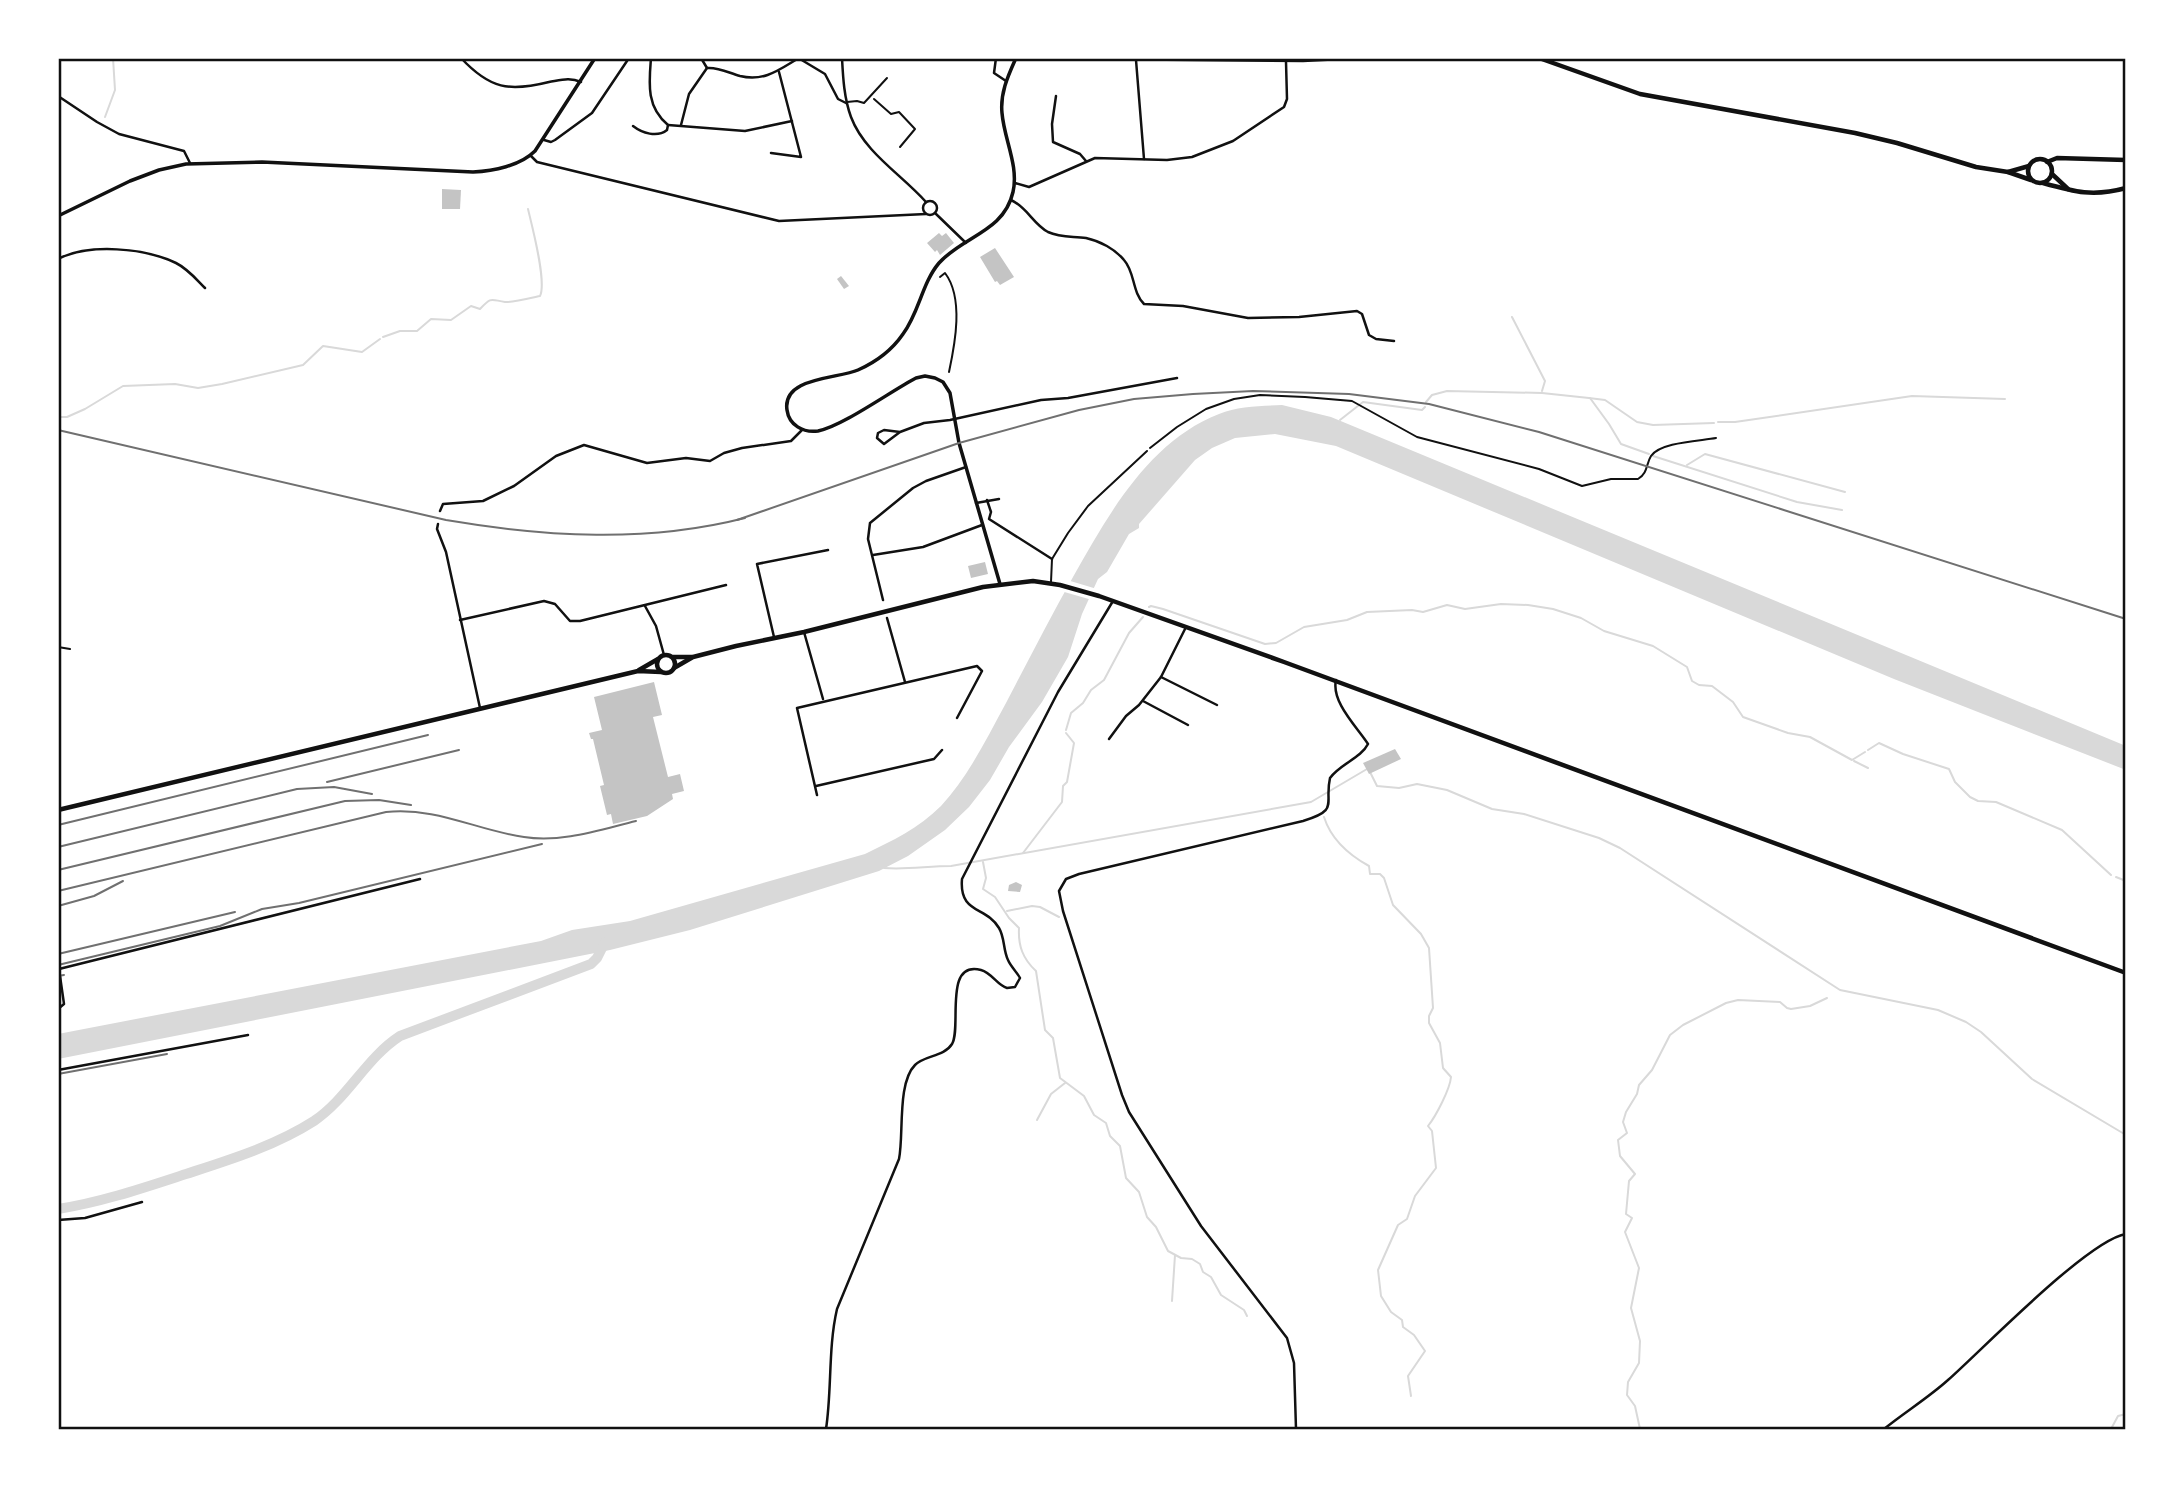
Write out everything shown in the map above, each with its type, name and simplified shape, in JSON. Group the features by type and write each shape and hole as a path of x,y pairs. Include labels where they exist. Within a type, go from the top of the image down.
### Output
{"main road":[{"path":"1087,58 1342,58"},
{"path":"1539,58 1640,94 1854,132 1897,142 1989,171 2008,172 2082,194 2098,194 2126,188"},
{"path":"2043,183 2064,159"},
{"path":"2008,172 2029,166 2037,160 2126,160"},
{"path":"2047,162 2052,172 2069,189"},
{"path":"2029,166 2031,180"},
{"path":"58,810 638,671 669,673 693,657 1000,584 1033,581 1099,596 1336,680 2126,973"},
{"path":"638,671 664,655 693,657"},
{"path":"672,656 675,661 674,668"},
{"path":"657,659 661,672"}],"street":[{"path":"461,58 484,79 513,88 566,79 581,82"},
{"path":"58,216 130,181 159,170 190,163 262,162 487,172 531,156 595,58"},
{"path":"544,139 547,142 555,140 592,113 629,58"},
{"path":"643,58 651,59 651,103 658,116 668,125 745,131 792,121"},
{"path":"701,58 707,68"},
{"path":"707,68 751,77 779,72 799,58 825,74 838,99 846,103"},
{"path":"842,58 846,103 852,119 866,142 926,202 934,203 937,209 935,213"},
{"path":"996,58 994,73 1006,80"},
{"path":"1000,584 966,467 946,385 938,379 925,376 913,380 830,427 814,431 802,430 791,421 787,411 792,391 805,383 850,374 884,354 908,326 935,268 947,255 994,224 1005,211 1015,183 1002,113 1002,94 1016,58"},
{"path":"1015,183 1029,187 1095,158 1172,160 1192,157 1233,141 1284,107 1287,99 1286,59"},
{"path":"1136,60 1144,159"},
{"path":"681,125 688,94 707,68"},
{"path":"771,153 801,157 779,72"},
{"path":"58,96 119,134 184,151 190,163"},
{"path":"1056,96 1052,124 1053,142 1080,154 1086,161"},
{"path":"633,126 640,132 662,134 668,125"},
{"path":"531,156 537,162 779,221 935,213"},
{"path":"1011,200 1020,204 1049,232 1066,237 1086,238 1111,248 1128,265 1138,296 1149,306 1183,306 1248,318 1299,317 1357,311 1362,314 1369,335 1376,339 1394,341"},
{"path":"918,214 926,202"},
{"path":"923,208 926,214"},
{"path":"935,213 965,243"},
{"path":"58,259 84,251 132,251 174,262 205,288"},
{"path":"900,432 882,430 877,438 884,444 900,432 924,423 1041,400 1068,398 1177,378"},
{"path":"440,511 443,504 484,501 514,486 556,456 584,445 646,463 686,458 710,461 724,453 742,448 791,441 802,430"},
{"path":"883,600 868,539 870,523 913,488 966,467"},
{"path":"976,503 999,499"},
{"path":"987,500 991,512 989,519 1052,559"},
{"path":"438,524 480,709"},
{"path":"873,555 922,547 982,525"},
{"path":"774,637 757,564 828,550"},
{"path":"460,620 544,601 555,604 564,616 573,621 726,585"},
{"path":"826,1429 835,1317 898,1160 908,1076 918,1063 943,1052 952,1044 956,1026 957,984 963,975 972,970 980,970 1007,988 1015,987 1020,978 1007,959 1000,929 972,908 964,898 961,888 966,870 1058,692 1113,601"},
{"path":"645,605 656,626 664,655"},
{"path":"887,618 905,682"},
{"path":"1109,739 1126,716 1143,702 1161,677 1186,627"},
{"path":"804,632 823,701"},
{"path":"817,795 797,708 973,666 980,667 982,671 957,718"},
{"path":"1161,677 1217,705"},
{"path":"1296,1429 1294,1363 1287,1338 1201,1226 1129,1112 1063,911 1059,891 1066,879 1079,874 1315,817 1327,808 1330,796 1328,789 1333,773 1368,744 1349,719 1335,690 1336,680"},
{"path":"1143,702 1188,725"},
{"path":"815,787 934,759 942,750"},
{"path":"58,1009 64,1004 59,969 420,879"},
{"path":"58,1069 248,1035"},
{"path":"58,1220 85,1218 142,1202"},
{"path":"1884,1429 1941,1386 2081,1261 2110,1240 2126,1234"}],"lane":[{"path":"846,103 864,103 887,78"},
{"path":"1051,583 1052,559 1088,506 1147,451"}],"path":[{"path":"870,96 891,114 899,113 913,124 915,129 900,147"},
{"path":"940,276 945,273 951,283 956,313 957,329 949,372"},
{"path":"1147,451 1177,426 1206,409 1234,399 1260,395 1352,401 1417,437 1539,469 1583,486 1611,479 1638,479 1643,476 1649,458 1655,451 1663,447 1716,438"},
{"path":"58,647 70,649"}],"shaded area":[{"path":"1282,405 1331,417 2126,746 2126,770 1894,679 1336,446 1275,434 1235,438 1212,448 1195,460 1139,524 1139,528 1129,534 1107,572 1098,579 1082,614 1068,657 1042,702 1009,747 990,780 969,807 945,830 908,856 879,871 690,930 610,950 58,1059 58,1034 541,941 572,930 630,921 865,854 895,839 933,814 960,783 1101,529 1116,505 1151,461 1194,426 1226,411"}],"pier":[{"path":"1067,580 1097,589 1092,600 1061,591"}],"building":[{"path":"442,189 461,190 460,209 442,209"},
{"path":"939,233 942,236 946,233 954,243 940,255 927,243"},
{"path":"995,248 1014,277 1000,285 995,282 980,257"},
{"path":"841,276 849,286 844,289 837,279"},
{"path":"985,562 988,574 971,578 968,566"},
{"path":"654,682 662,715 653,717 668,777 680,774 684,791 672,794 673,799 647,816 613,824 611,814 607,815 600,786 604,785 593,739 589,733 602,730 594,697"},
{"path":"1395,749 1401,759 1369,774 1363,763"},
{"path":"1016,882 1022,885 1020,892 1008,891 1009,885"}],"waterway":[{"path":"105,117 115,90 113,58"},
{"path":"383,337 400,331 417,331 431,319 451,320 471,306 480,309 492,300 508,302 540,296 542,279 528,209"},
{"path":"1512,317 1545,381 1542,391"},
{"path":"58,417 67,417 85,409 123,386 175,384 198,388 222,384 303,365 323,346 362,352 380,339"},
{"path":"1426,402 1432,395 1447,391 1542,393 1605,400 1637,422 1653,425 1714,423"},
{"path":"1718,422 1735,422 1912,396 2005,399"},
{"path":"1590,398 1621,444 1649,454"},
{"path":"1340,420 1363,402 1422,410 1425,407"},
{"path":"1687,465 1705,454 1845,492"},
{"path":"1653,456 1797,502 1842,510"},
{"path":"1149,607 1163,609 1265,644 1276,643 1304,627 1347,620 1367,612 1423,612 1447,605 1465,609 1501,604 1553,609 1581,618 1604,631 1653,646 1687,667 1692,681 1699,685 1712,686 1733,702 1743,717 1788,733 1810,737 1852,760 1865,752"},
{"path":"1066,730 1071,713 1083,703 1091,690 1104,680 1129,633 1143,617"},
{"path":"1023,853 1062,802 1063,786 1067,782 1074,743 1066,733"},
{"path":"1868,750 1879,743 1949,769 1955,782 1970,797 1978,801 1996,802 2062,830 2111,875"},
{"path":"1854,761 1868,768"},
{"path":"884,868 951,866 1311,802 1367,769"},
{"path":"1370,772 1377,786 1399,788 1417,784 1447,790 1492,809 1524,814 1599,838 1620,848 1840,990 1938,1010 1966,1022 1981,1032 2032,1079 2126,1135"},
{"path":"1324,817 1342,846 1369,866 1370,874 1380,874 1384,878 1393,905 1421,934 1429,948 1433,1008 1429,1023 1440,1043 1443,1068 1451,1077 1442,1102 1428,1126 1432,1131 1436,1168 1415,1196 1407,1219 1398,1225 1378,1270 1381,1296 1391,1312 1402,1320 1403,1327 1414,1335 1425,1351 1408,1376 1411,1396"},
{"path":"983,862 986,878 983,889 995,897 1019,928 1022,952 1036,971 1045,1030 1053,1038 1060,1078 1084,1096 1094,1115 1106,1123 1110,1136 1120,1146 1126,1178 1139,1192 1147,1217 1156,1227 1168,1251 1200,1264 1221,1295 1244,1310 1247,1316"},
{"path":"2116,877 2126,881"},
{"path":"1007,911 1032,906 1059,917"},
{"path":"58,1209 106,1199 154,1184 235,1158 284,1138 326,1112 377,1055 400,1036 591,964 605,942"},
{"path":"1640,1429 1635,1406 1627,1395 1628,1382 1639,1363 1640,1341 1631,1308 1639,1268 1625,1232 1632,1218 1626,1214 1629,1181 1635,1174 1620,1156 1618,1140 1627,1133 1623,1122 1626,1112 1637,1094 1639,1085 1652,1070 1670,1035 1683,1025 1726,1003 1738,1000 1780,1002 1791,1009 1810,1006 1827,998"},
{"path":"1037,1120 1051,1094 1065,1083"},
{"path":"1172,1301 1175,1255"},
{"path":"2111,1429 2118,1416 2126,1414"}],"railway":[{"path":"737,520 959,443 1079,410 1134,399 1193,394 1253,391 1349,394 1429,404 1539,432 2126,619"},
{"path":"58,430 446,520 484,526 596,535 634,534 708,526 745,518"},
{"path":"58,825 428,735"},
{"path":"327,782 459,750"},
{"path":"58,847 297,789 334,787 372,794"},
{"path":"58,870 345,801 379,800 411,805"},
{"path":"58,891 386,812 423,813 506,834 538,838 580,835 636,821"},
{"path":"58,965 220,926 262,909 299,903 542,844"},
{"path":"58,906 94,896 123,881"},
{"path":"58,954 235,912"},
{"path":"58,976 64,975"},
{"path":"58,1074 167,1054"}]}
